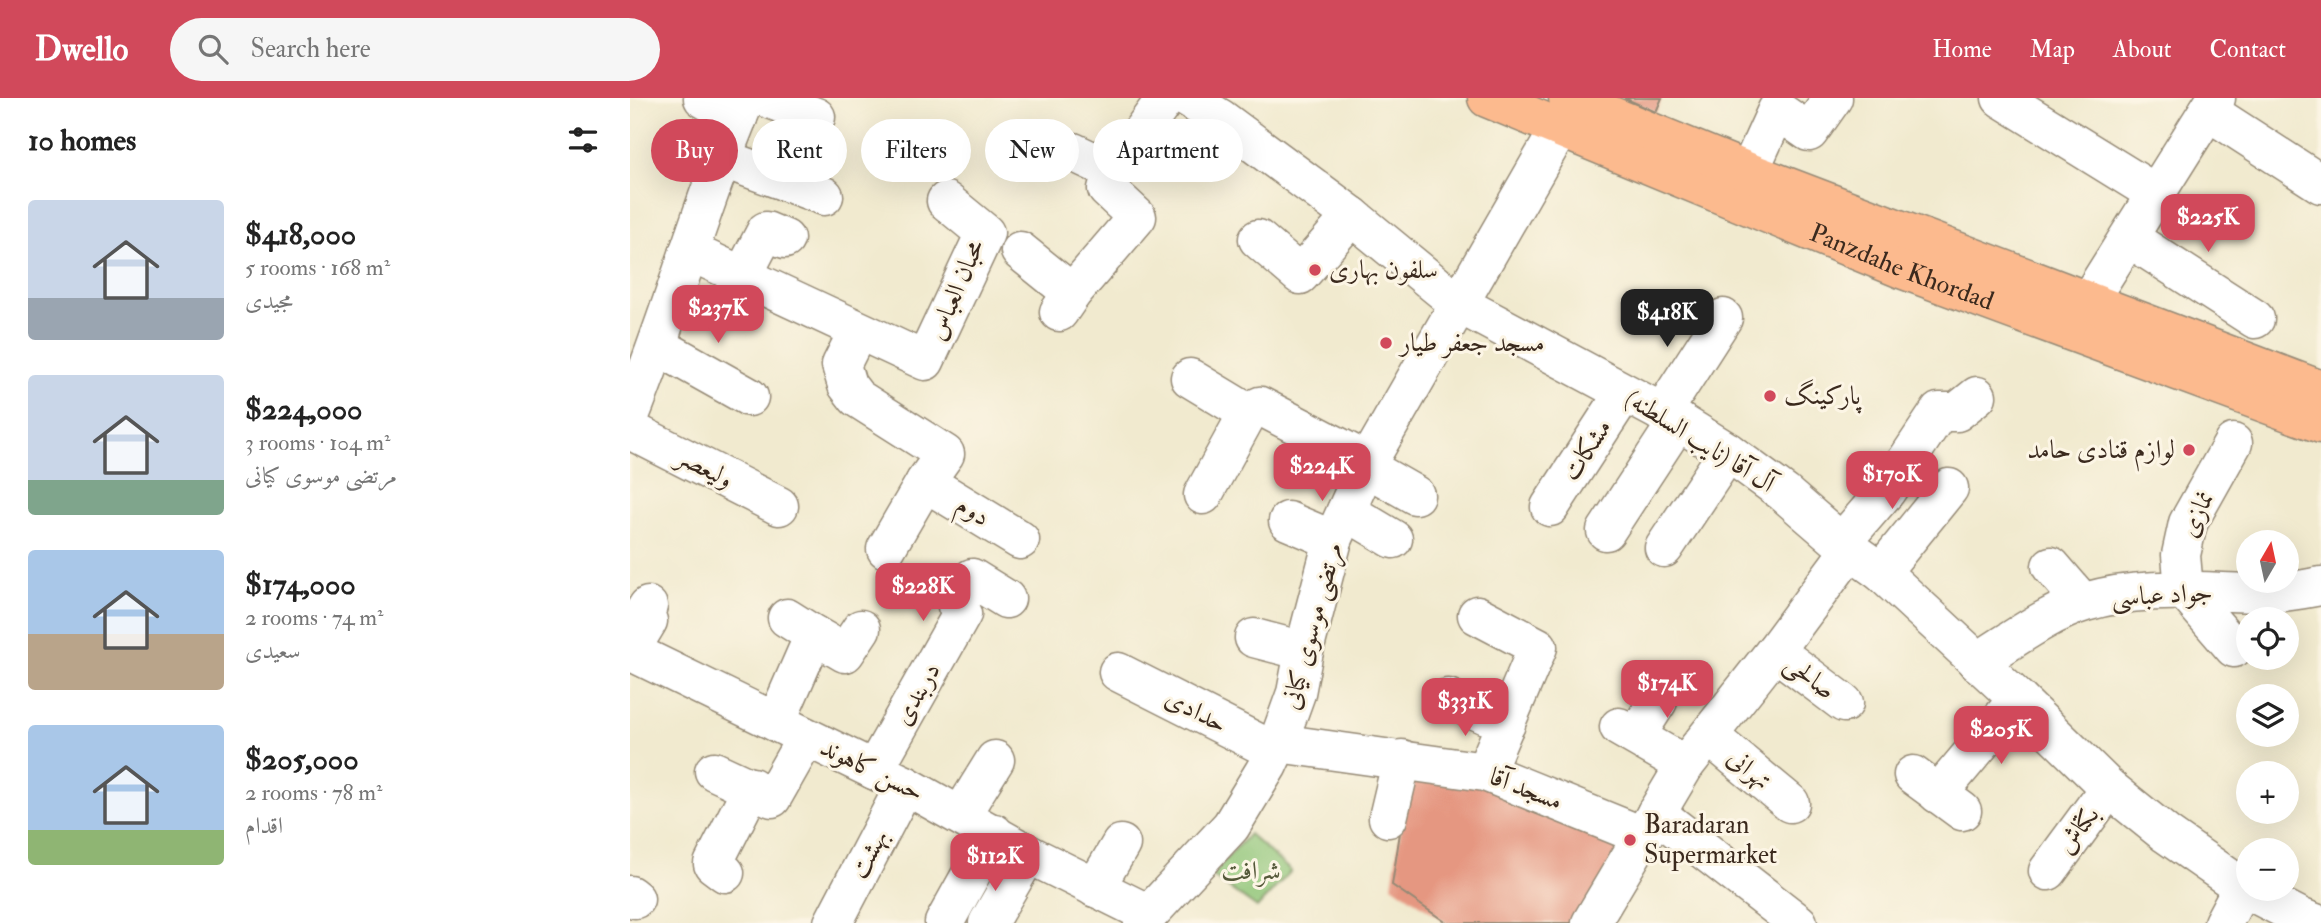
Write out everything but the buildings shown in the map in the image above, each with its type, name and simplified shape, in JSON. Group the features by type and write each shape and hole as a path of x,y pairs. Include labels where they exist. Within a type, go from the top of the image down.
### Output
{"main road":[{"name":"Panzdahe Khordad","path":"1487,98 1569,106 1749,172 1947,267 2087,303 2321,390"},
{"name":"Panzdahe Khordad","path":"1569,106 2321,424"}],"street":[{"path":"702,98 816,117"},
{"path":"1151,119 1166,98"},
{"name":"آل آقا (نایب السلطنه)","path":"1187,98 1221,119 1352,216 1459,304 1670,417 1728,452 1784,493 1881,572 2109,788 2166,834 2236,883"},
{"path":"1749,172 1777,110 1810,132 1833,98"},
{"path":"2001,98 2145,187 2154,198"},
{"path":"2087,303 2212,104 2321,184"},
{"path":"738,130 750,105"},
{"name":"مرتضی موسوی کیانی","path":"1146,918 1231,826 1268,765 1296,693 1304,651 1340,525 1367,465 1569,106"},
{"path":"738,164 824,197"},
{"path":"630,416 658,346 715,182"},
{"path":"1020,251 1065,302 1137,217 1107,188 1109,182"},
{"name":"محبان العباس","path":"689,251 925,361 985,233 946,201"},
{"path":"1258,239 1300,275 1352,216"},
{"path":"742,277 766,231 785,239"},
{"path":"2129,239 2255,319"},
{"path":"1606,531 1723,318"},
{"path":"858,331 842,365 847,385 857,398 945,454 925,482 886,549"},
{"path":"658,346 749,397"},
{"path":"1190,378 1248,413"},
{"name":"مشکات","path":"1550,507 1624,393"},
{"path":"1591,923 1685,765 1775,651 1939,412 1957,412 1977,396"},
{"path":"1203,495 1248,413 1260,407 1367,465 1415,495"},
{"name":"ولیعصر","path":"630,430 779,506"},
{"name":"نمازی","path":"2184,590 2181,555 2188,523 2233,443"},
{"path":"1664,548 1728,452"},
{"name":"دوم","path":"925,482 1020,540"},
{"path":"1881,572 1950,488"},
{"path":"1288,521 1340,525 1393,538"},
{"path":"2051,566 2082,602"},
{"name":"دربندی","path":"889,778 962,614 957,606 972,578 1006,599"},
{"name":"جواد عباسی","path":"1977,662 2034,626 2082,602 2112,594 2184,590 2271,593 2321,586"},
{"path":"2184,590 2234,648"},
{"path":"630,651 648,621 641,617 648,606"},
{"path":"1477,615 1538,647 1485,772"},
{"path":"725,873 713,864 762,793 791,730 800,627 845,653 861,629"},
{"path":"1254,638 1304,651"},
{"name":"حسن کاهوند","path":"630,651 668,687 791,730 961,815 1146,918"},
{"name":"صالحی","path":"1775,651 1844,703"},
{"name":"حدادی","path":"1118,672 1276,747"},
{"path":"1448,698 1506,724"},
{"path":"1938,793 2018,699"},
{"path":"1658,701 1628,731 1685,765"},
{"name":"تهرانی","path":"1709,736 1790,803"},
{"name":"مسجد آقا","path":"1276,747 1485,772 1650,825 1798,923"},
{"path":"961,815 995,760"},
{"path":"1388,818 1402,760"},
{"path":"714,771 762,793"},
{"name":"بهشت","path":"833,923 889,778"},
{"name":"بکتاش","path":"2048,871 2109,788"},
{"path":"944,923 994,833"},
{"path":"1095,888 1121,844"},
{"path":"988,923 1028,854"},
{"path":"2223,923 2236,898"},
{"name":"آل آقا (نایب السلطنه)","path":"2268,901 2315,923"}],"green space":[{"name":"شرافت","path":"1249,834 1291,871 1257,908 1211,875"}],"place":[{"name":"سلفون بهاری","path":"1315,270"},
{"name":"مسجد جعفر طیار","path":"1386,343"},
{"name":"پارکینگ","path":"1770,396"},
{"name":"لوازم قنادی حامد","path":"2189,450"},
{"name":"Baradaran Supermarket","path":"1630,840"}]}
